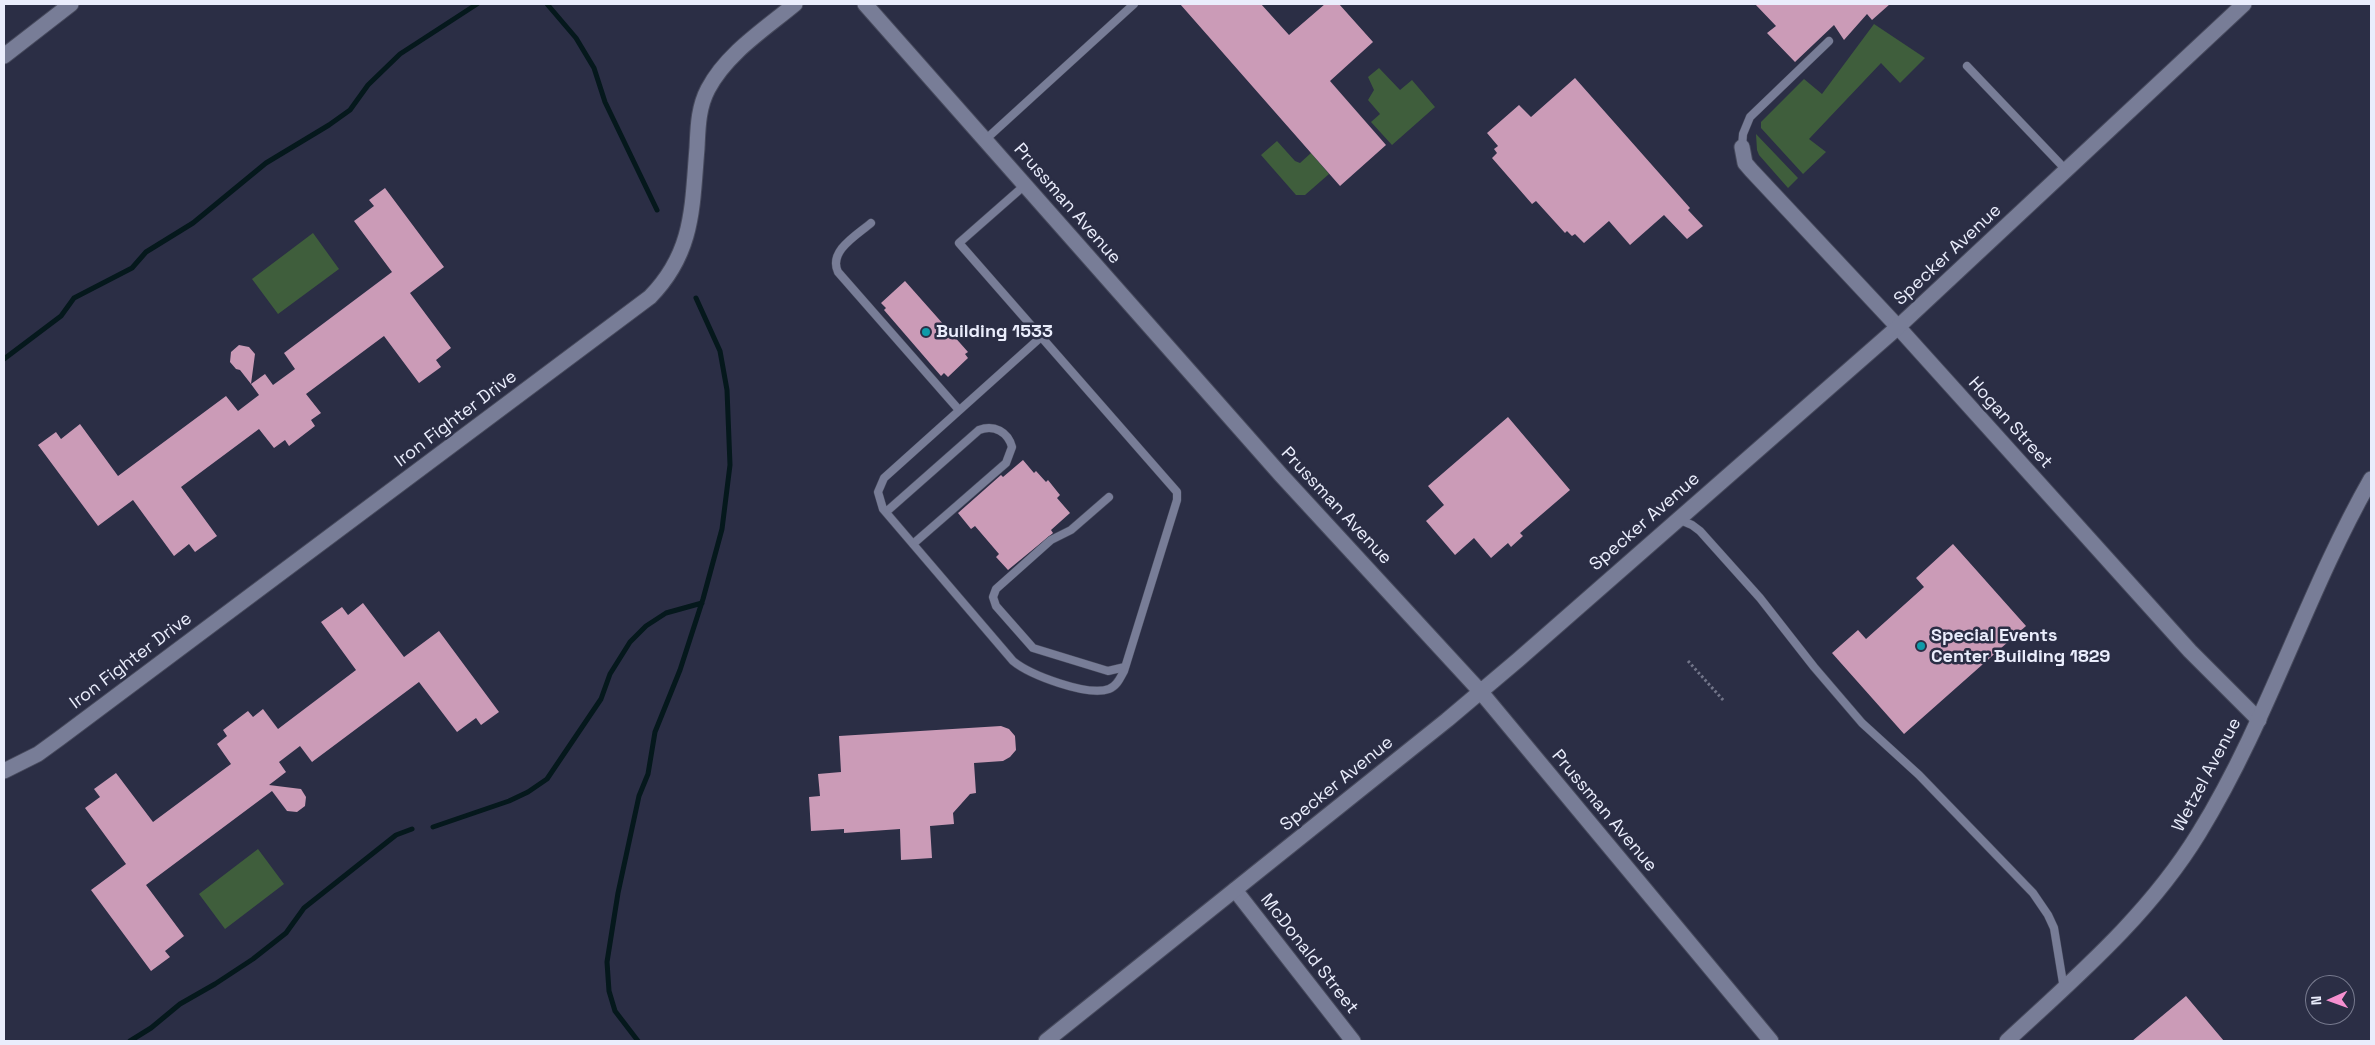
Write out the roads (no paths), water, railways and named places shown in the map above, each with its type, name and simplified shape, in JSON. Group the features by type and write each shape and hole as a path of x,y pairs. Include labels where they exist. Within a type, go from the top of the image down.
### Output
{"street":[{"path":"4,56 71,4"},
{"name":"Iron Fighter Drive","path":"4,771 38,754 60,738 650,297 677,263 687,237 691,213 699,120 708,88 728,61 795,4"},
{"name":"Prussman Avenue","path":"865,4 1281,475 1480,691 1770,1041"},
{"name":"Specker Avenue","path":"1046,1041 1480,691 1898,327 2244,4"},
{"name":"Hogan Street","path":"1742,147 1745,163 1751,170 1898,327 2190,650 2259,720"},
{"name":"Wetzel Avenue","path":"2007,1041 2111,945 2176,868 2199,833 2247,747 2336,548 2371,479"},
{"name":"McDonald Street","path":"1235,890 1353,1041"}],"lane":[{"path":"985,140 1134,4"},
{"path":"1742,147 1744,129 1750,116 1829,41"},
{"path":"1967,66 2067,171"},
{"path":"1025,185 959,242 1177,492 1177,500 1120,680 1114,686 1099,691 1084,689 1029,672 1013,661 886,512 878,492 884,478 1041,337"},
{"path":"871,224 838,253 836,268 959,410"},
{"path":"886,512 979,430 996,428 1008,436 1012,447 1006,463 913,544"},
{"path":"1109,497 1070,530 1052,540 996,589 993,596 996,606 1034,648 1108,671 1125,667"},
{"path":"1677,519 1692,525 1700,531 1760,598 1814,667 1862,722 1919,775 2033,894 2048,915 2054,928 2064,989"}],"waterway":[{"path":"4,359 61,316 74,298 132,268 146,252 193,223 266,163 350,110 368,85 400,54 477,4"},
{"path":"547,4 576,38 594,68 605,102 657,210"},
{"path":"638,1041 615,1011 609,991 607,962 618,893 639,796 648,774 655,732 680,670 703,599 722,529 730,465 727,390 720,351 696,298"},
{"path":"433,827 509,801 528,792 547,779 601,699 610,674 630,642 646,626 666,613 702,603"},
{"path":"130,1041 151,1028 180,1004 253,959 286,933 304,908 396,835 412,829"}],"place":[{"name":"Building 1533","path":"926,332"},
{"name":"Special Events Center Building 1829","path":"1921,646"}]}
